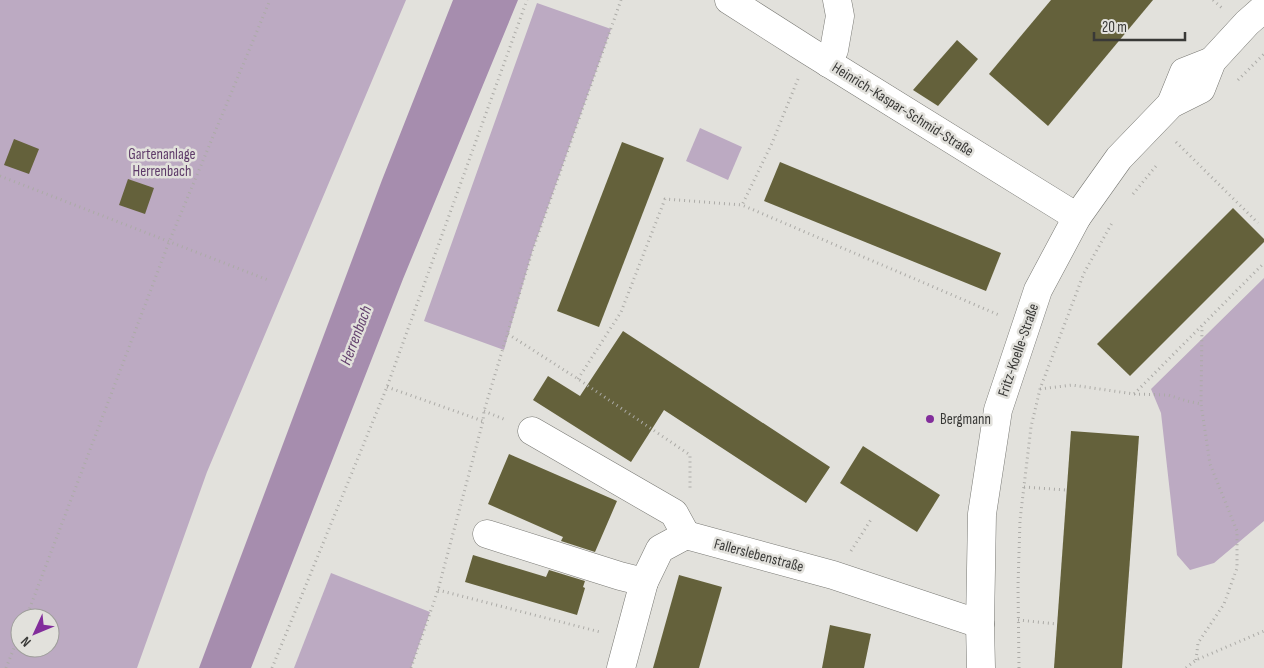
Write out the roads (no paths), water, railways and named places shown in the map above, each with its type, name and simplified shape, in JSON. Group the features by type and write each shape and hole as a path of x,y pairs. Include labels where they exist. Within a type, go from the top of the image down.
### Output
{"street":[{"name":"Heinrich-Kaspar-Schmid-Straße","path":"729,0 1077,217"},
{"path":"819,57 834,50 840,16 837,0"},
{"name":"Fritz-Koelle-Straße","path":"981,668 982,514 998,410 1038,290 1077,217 1118,158 1171,104 1201,89 1212,61 1261,15"},
{"path":"532,431 674,513 686,535 660,549 644,582 621,668"},
{"path":"487,534 644,582"},
{"name":"Fallerslebenstraße","path":"686,535 832,575 980,624"}],"water":[{"name":"Herrenbach","path":"453,0 518,0 403,279 251,668 199,668 382,180"}],"place":[{"name":"Bergmann","path":"930,419"}],"park label":[{"name":"Gartenanlage Herrenbach","path":"162,162"}]}
